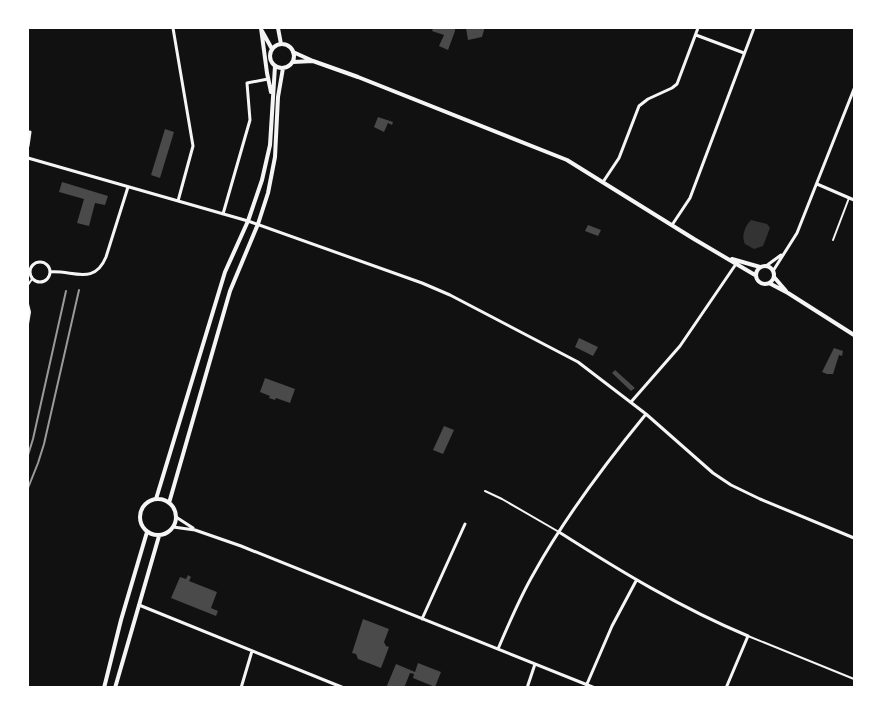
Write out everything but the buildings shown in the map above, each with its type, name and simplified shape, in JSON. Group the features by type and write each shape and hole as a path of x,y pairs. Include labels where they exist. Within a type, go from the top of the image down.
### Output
{"street":[{"path":"173,28 193,146 178,201"},
{"path":"156,499 225,272 258,194 268,153 275,66 270,57 272,49 261,28"},
{"path":"261,28 272,94"},
{"path":"278,28 281,44"},
{"path":"603,182 618,158 638,108 648,98 673,87 678,80 698,28"},
{"path":"672,225 690,198 754,28"},
{"path":"696,34 744,53"},
{"path":"272,49 281,44 288,46 293,52 313,61 552,153 572,163 728,257 755,275 760,283 769,283 788,292 854,334"},
{"path":"292,62 293,52"},
{"path":"169,503 230,291 258,224 272,176 276,146 278,97 283,68 292,62 313,61"},
{"path":"275,66 283,68"},
{"path":"223,214 250,120 247,84 268,79"},
{"path":"773,272 797,233 854,89"},
{"path":"28,146 30,132"},
{"path":"28,158 258,224 422,283 450,295 572,359 631,402 712,473 731,486 854,538"},
{"path":"817,184 854,200"},
{"path":"50,272 85,275 95,272 100,268 106,257 128,187"},
{"path":"728,257 760,267 766,266 784,254"},
{"path":"40,262 47,265 50,272 49,278 44,282 37,282 29,275 30,269 34,264 40,262"},
{"path":"631,402 680,346 737,263"},
{"path":"28,264 30,269"},
{"path":"766,266 788,292"},
{"path":"755,275 760,267"},
{"path":"769,283 774,277"},
{"path":"498,649 530,580 559,532 595,480 646,414"},
{"path":"156,499 169,503 173,507 176,517 173,527 167,533 159,536 147,532 141,525 140,512 146,503 156,499"},
{"path":"176,517 195,530"},
{"path":"422,618 464,524"},
{"path":"173,527 195,530 274,559 595,688"},
{"path":"104,688 121,620 147,532"},
{"path":"559,532 636,581 693,612 748,636 726,688"},
{"path":"115,688 159,536"},
{"path":"587,684 611,628 636,581"},
{"path":"138,605 344,688"},
{"path":"241,688 252,651"},
{"path":"527,688 535,664"}],"lane":[{"path":"833,240 849,198"},
{"path":"28,285 32,279"},
{"path":"28,304 30,312 28,324"},
{"path":"485,491 559,532"},
{"path":"748,636 854,679"}],"shaded area":[{"path":"751,220 767,224 770,228 763,246 754,249 745,244 743,238 745,228"}],"railway":[{"path":"28,488 44,444 79,290"},
{"path":"28,455 66,291"}]}
